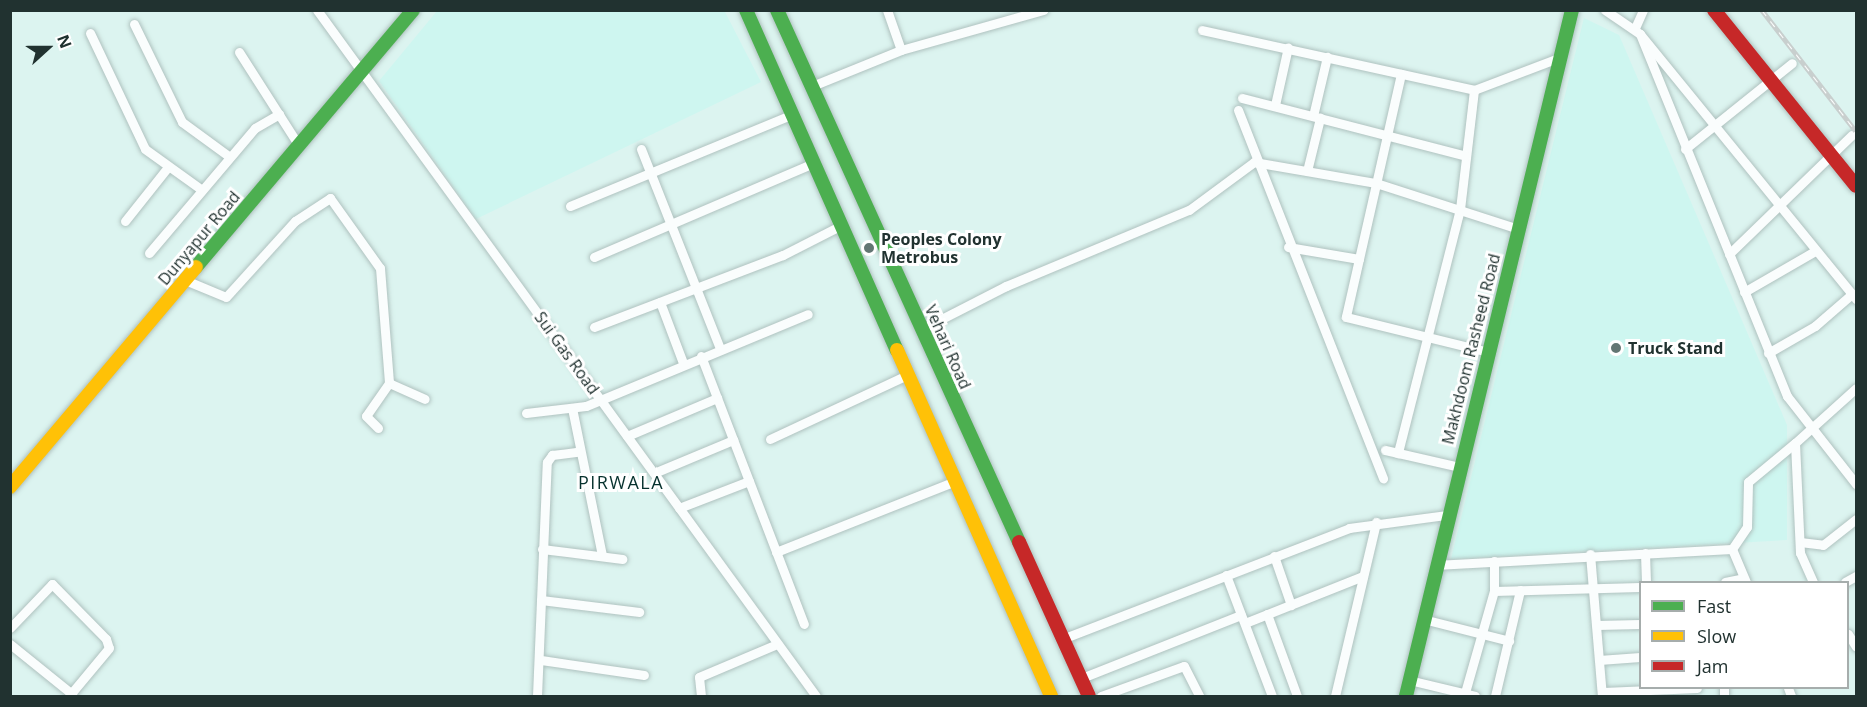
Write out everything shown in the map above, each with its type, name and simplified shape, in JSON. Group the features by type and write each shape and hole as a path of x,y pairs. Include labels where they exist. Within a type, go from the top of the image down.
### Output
{"main road":[{"name":"Dunyapur Road","path":"10,487 413,10"},
{"path":"746,10 838,226 1051,696"},
{"name":"Vehari Road","path":"777,10 1079,679 1089,696"},
{"name":"Makhdoom Rasheed Road","path":"1406,696 1447,515 1572,10"},
{"path":"1714,10 1769,82 1857,186"}],"street":[{"name":"Sui Gas Road","path":"317,10 816,696"},
{"path":"888,10 901,50"},
{"path":"812,86 901,50 1043,10"},
{"path":"1605,10 1637,31 1854,297 1815,326 1768,353"},
{"path":"1643,10 1637,31 1768,353 1809,429 1857,484"},
{"path":"134,24 170,105 182,122 230,157"},
{"path":"1202,30 1288,47 1474,90 1560,57"},
{"path":"90,33 145,149 202,190"},
{"path":"1275,105 1288,47"},
{"path":"239,51 299,146"},
{"path":"1307,171 1327,57"},
{"path":"1685,149 1792,63"},
{"path":"1401,74 1346,317 1427,335 1488,352"},
{"path":"1398,453 1460,209 1474,90"},
{"path":"1242,98 1466,156"},
{"path":"1238,110 1254,162 1383,479"},
{"path":"149,253 255,128 279,114"},
{"path":"570,206 791,115"},
{"path":"1729,254 1782,209 1852,135"},
{"path":"641,149 675,224 720,349"},
{"path":"922,329 1006,286 1189,210 1254,162 1376,183 1518,229"},
{"path":"594,256 675,224 811,164"},
{"path":"124,221 168,167"},
{"path":"185,280 226,297 295,220 330,198 380,268 389,383 367,413 378,428"},
{"path":"594,327 698,287 838,226"},
{"path":"1288,247 1359,259"},
{"path":"1744,292 1815,251"},
{"path":"660,302 683,363"},
{"path":"526,413 573,408 808,315"},
{"path":"701,356 804,624"},
{"path":"770,439 907,375"},
{"path":"389,383 425,399"},
{"path":"1732,549 1747,527 1748,482 1857,388"},
{"path":"627,436 717,398"},
{"path":"573,408 578,452 602,556"},
{"path":"654,473 733,440"},
{"path":"1795,443 1802,565 1812,581"},
{"path":"1385,450 1459,467"},
{"path":"537,696 541,660 542,549 548,457 578,452"},
{"path":"679,508 749,481"},
{"path":"776,552 955,481"},
{"path":"1062,639 1274,556 1376,522 1447,515"},
{"path":"1800,542 1823,545 1857,519"},
{"path":"1335,696 1376,522"},
{"path":"542,549 621,559"},
{"path":"1435,565 1590,554 1732,549"},
{"path":"1732,549 1745,580"},
{"path":"1645,553 1646,581"},
{"path":"1590,554 1598,625 1602,694 1678,689"},
{"path":"1274,556 1291,605"},
{"path":"1465,696 1494,591 1494,561"},
{"path":"1226,574 1272,696"},
{"path":"1079,679 1243,619 1267,614 1363,576"},
{"path":"10,628 51,584 99,632 109,648 70,695 10,644"},
{"path":"1494,591 1639,587"},
{"path":"1495,696 1520,590"},
{"path":"541,600 639,612"},
{"path":"1267,614 1297,696"},
{"path":"1423,619 1480,636 1509,641"},
{"path":"1598,625 1639,624"},
{"path":"700,696 699,677 777,644"},
{"path":"1599,660 1639,657"},
{"path":"541,660 644,675"},
{"path":"1101,696 1184,666 1199,695 1187,696"},
{"path":"1409,680 1465,696 1475,696"}],"shaded area":[{"path":"724,10 761,82 476,219 379,81 437,11"},
{"name":"Truck Stand","path":"1584,18 1619,35 1787,425 1787,540 1451,559"}],"railway":[{"path":"1762,10 1856,131"}],"traffic: fast":[{"path":"196,267 413,10"},
{"path":"746,10 897,350"},
{"path":"777,10 1019,542"},
{"path":"1406,696 1572,10"}],"traffic: slow":[{"path":"10,487 196,267"},
{"path":"897,350 1051,696"}],"traffic: jam":[{"path":"1714,10 1856,186"},
{"path":"1019,542 1089,696"}],"place":[{"name":"Peoples Colony Metrobus","path":"869,248"},
{"name":"Truck Stand","path":"1616,348"}],"district":[{"name":"PIRWALA","path":"621,482"}]}
